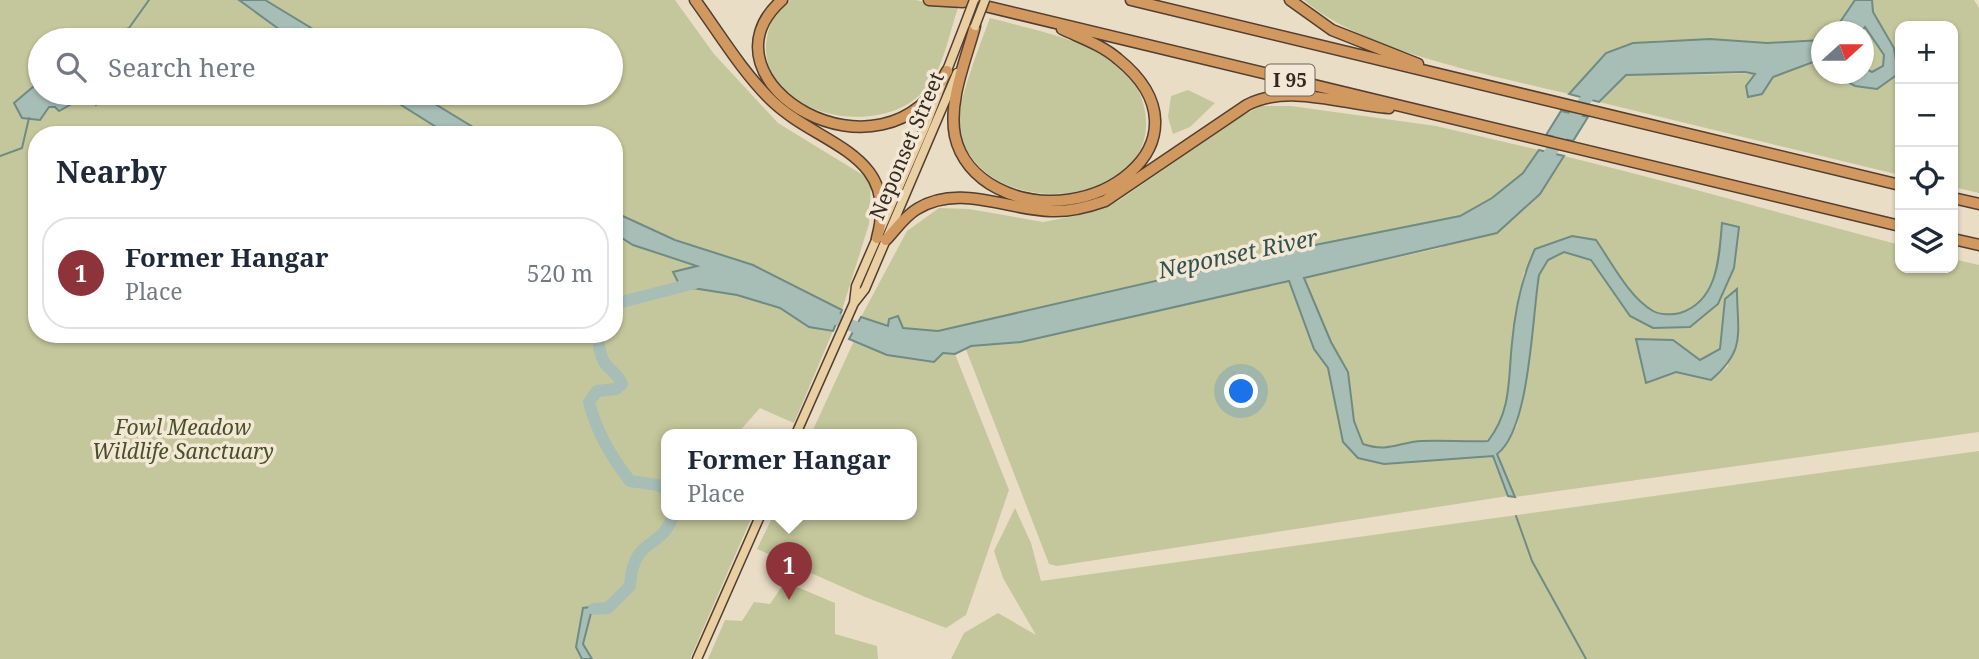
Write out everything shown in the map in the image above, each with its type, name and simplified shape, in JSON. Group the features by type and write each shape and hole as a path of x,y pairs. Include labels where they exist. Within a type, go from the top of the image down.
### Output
{"highway":[{"path":"695,0 771,100 869,170 882,200 882,239"},
{"path":"782,0 771,12 762,29 761,65 775,90 813,117 853,127 897,122 924,104 947,71"},
{"path":"929,0 967,1"},
{"name":"I 95","path":"1130,0 1895,184"},
{"path":"1290,0 1319,23 1339,34 1437,74"},
{"name":"I 95","path":"967,1 1895,225"},
{"path":"970,25 953,116 960,151 973,170 995,187 1027,199 1059,202 1099,193 1130,175 1149,148 1154,114 1146,90 1126,65 1096,44 1046,21"},
{"path":"882,239 912,212 942,199 965,198 1053,211 1083,208 1105,201 1247,105 1266,97 1288,95 1417,110"},
{"path":"1958,199 1979,204"},
{"path":"1958,240 1979,245"}],"main road":[{"name":"Neponset Street","path":"882,239 947,71 985,0"},
{"name":"Neponset Street","path":"798,429 854,303 856,286 882,239 970,25 967,1"},
{"path":"697,659 758,520"}],"green space":[{"name":"Fowl Meadow Wildlife Sanctuary","path":"0,0 675,0 714,54 778,123 871,180 869,224 842,310 753,265 675,239 623,216 623,126 471,126 437,105 623,105 623,28 28,28 28,105 422,105 456,126 28,126 28,343 623,343 623,224 712,266 674,272 680,286 737,295 780,308 809,327 833,331 794,423 760,408 741,429 661,429 661,520 750,520 690,659 592,659 583,644 591,613 611,609 583,608 576,647 582,659 0,659"},
{"path":"790,0 915,0 958,8 937,71 913,101 886,113 856,117 826,112 798,101 778,83 767,58 769,29 776,12"},
{"path":"1304,0 1855,0 1843,21 1811,21 1811,41 1767,43 1663,40 1633,43 1606,53 1569,94 1467,70 1393,48 1329,18"},
{"path":"1872,0 1974,0 1979,8 1979,193 1958,188 1958,21 1895,21 1895,174 1599,102 1625,75 1755,74 1746,86 1749,96 1762,94 1773,77 1811,63 1811,84 1851,84 1877,89 1894,48 1873,12"},
{"path":"990,18 1055,35 1086,47 1115,62 1126,72 1138,90 1145,111 1143,144 1126,169 1100,185 1067,193 1032,192 1000,182 974,161 959,130 959,120 970,74"},
{"path":"1874,41 1884,55 1883,66 1874,71"},
{"path":"1188,90 1215,103 1190,127 1173,134 1168,117 1171,96"},
{"path":"1261,106 1291,106 1436,126 1539,150 1523,173 1492,198 1460,216 1295,249 938,331 903,329 899,323 888,326 861,317 907,231 939,208 969,209 1043,222 1085,214 1118,201 1242,116"},
{"path":"1564,156 1895,244 1895,273 1958,273 1958,260 1979,265 1979,432 1515,497 1497,454 1517,426 1525,387 1539,275 1548,260 1564,252 1591,260 1630,316 1643,323 1718,303 1734,268 1722,223 1720,250 1709,289 1693,307 1674,314 1662,314 1644,305 1621,278 1596,240 1572,236 1524,272 1514,324 1505,405 1488,440 1414,441 1387,447 1363,444 1354,421 1348,372 1331,342 1304,278 1440,248 1540,194","holes":["1737,290 1728,366 1711,380 1676,372 1673,340 1700,361 1720,349 1725,300"]},
{"path":"1289,281 1314,349 1328,368 1343,442 1358,458 1494,456 1508,496 1057,566 1049,564 965,347 1021,342"},
{"path":"854,341 887,355 933,362 943,353 955,354 1009,490 966,615 946,628 865,597 757,549 771,520 917,520 917,429 813,429"},
{"path":"1979,451 1979,659 951,659 964,633 998,613 1036,635 1003,578 994,551 1015,508 1031,543 1041,581"},
{"path":"785,582 835,603 835,634 877,646 878,659 708,659 725,620 742,621 754,602 770,604"}],"water":[{"path":"239,0 265,0 311,28 278,28"},
{"path":"1855,0 1872,0 1873,12 1894,48 1895,76 1877,89 1851,84 1874,84 1874,71 1883,66 1884,55 1874,40 1874,21 1841,21"},
{"path":"1710,39 1767,43 1811,41 1811,63 1773,77 1762,94 1748,97 1746,86 1755,74 1745,72 1626,75 1599,102 1569,94 1606,53 1633,43"},
{"path":"28,91 28,105 70,105 59,111 55,107 49,107 40,120 22,118 14,103"},
{"path":"401,105 437,105 471,126 435,126"},
{"path":"1561,111 1588,117 1573,141 1546,135"},
{"path":"1539,150 1564,156 1540,194 1497,233 1304,278 1331,342 1348,372 1354,421 1363,444 1387,447 1422,441 1488,441 1505,406 1517,307 1522,283 1535,249 1572,236 1596,240 1622,279 1644,305 1656,312 1674,314 1693,307 1709,288 1720,250 1722,223 1739,227 1734,268 1718,304 1690,327 1653,328 1630,316 1591,260 1564,252 1548,260 1539,275 1523,398 1508,441 1497,454 1515,497 1508,496 1493,456 1384,464 1358,458 1343,442 1328,368 1314,349 1289,281 1021,342 971,346 955,354 943,353 934,362 887,355 849,339 861,317 888,326 889,319 898,316 903,328 938,331 1295,249 1460,216 1492,198 1523,173"},
{"path":"623,216 675,240 753,265 842,310 833,331 809,327 780,308 737,295 680,286 673,272 697,266 633,245 623,239"},
{"path":"1737,289 1737,340 1730,359 1722,369 1711,380 1676,372 1646,383 1636,339 1673,340 1700,360 1720,349 1725,299"},
{"path":"613,607 591,613 583,644 592,659 582,659 576,647 583,608"}],"waterway":[{"path":"129,28 149,0"},
{"name":"Neponset River","path":"1542,165 1594,87"},
{"path":"0,156 22,148 29,118"},
{"path":"623,302 695,283"},
{"name":"Neponset River","path":"825,314 869,333"},
{"path":"598,343 604,362 622,384 616,389 597,391 589,402 600,434 630,481 661,487"},
{"path":"1516,516 1532,561 1586,659"},
{"path":"594,609 608,608 630,586 636,559 662,534 671,520"}],"place":[{"name":"Former Hangar","path":"789,600"}]}
